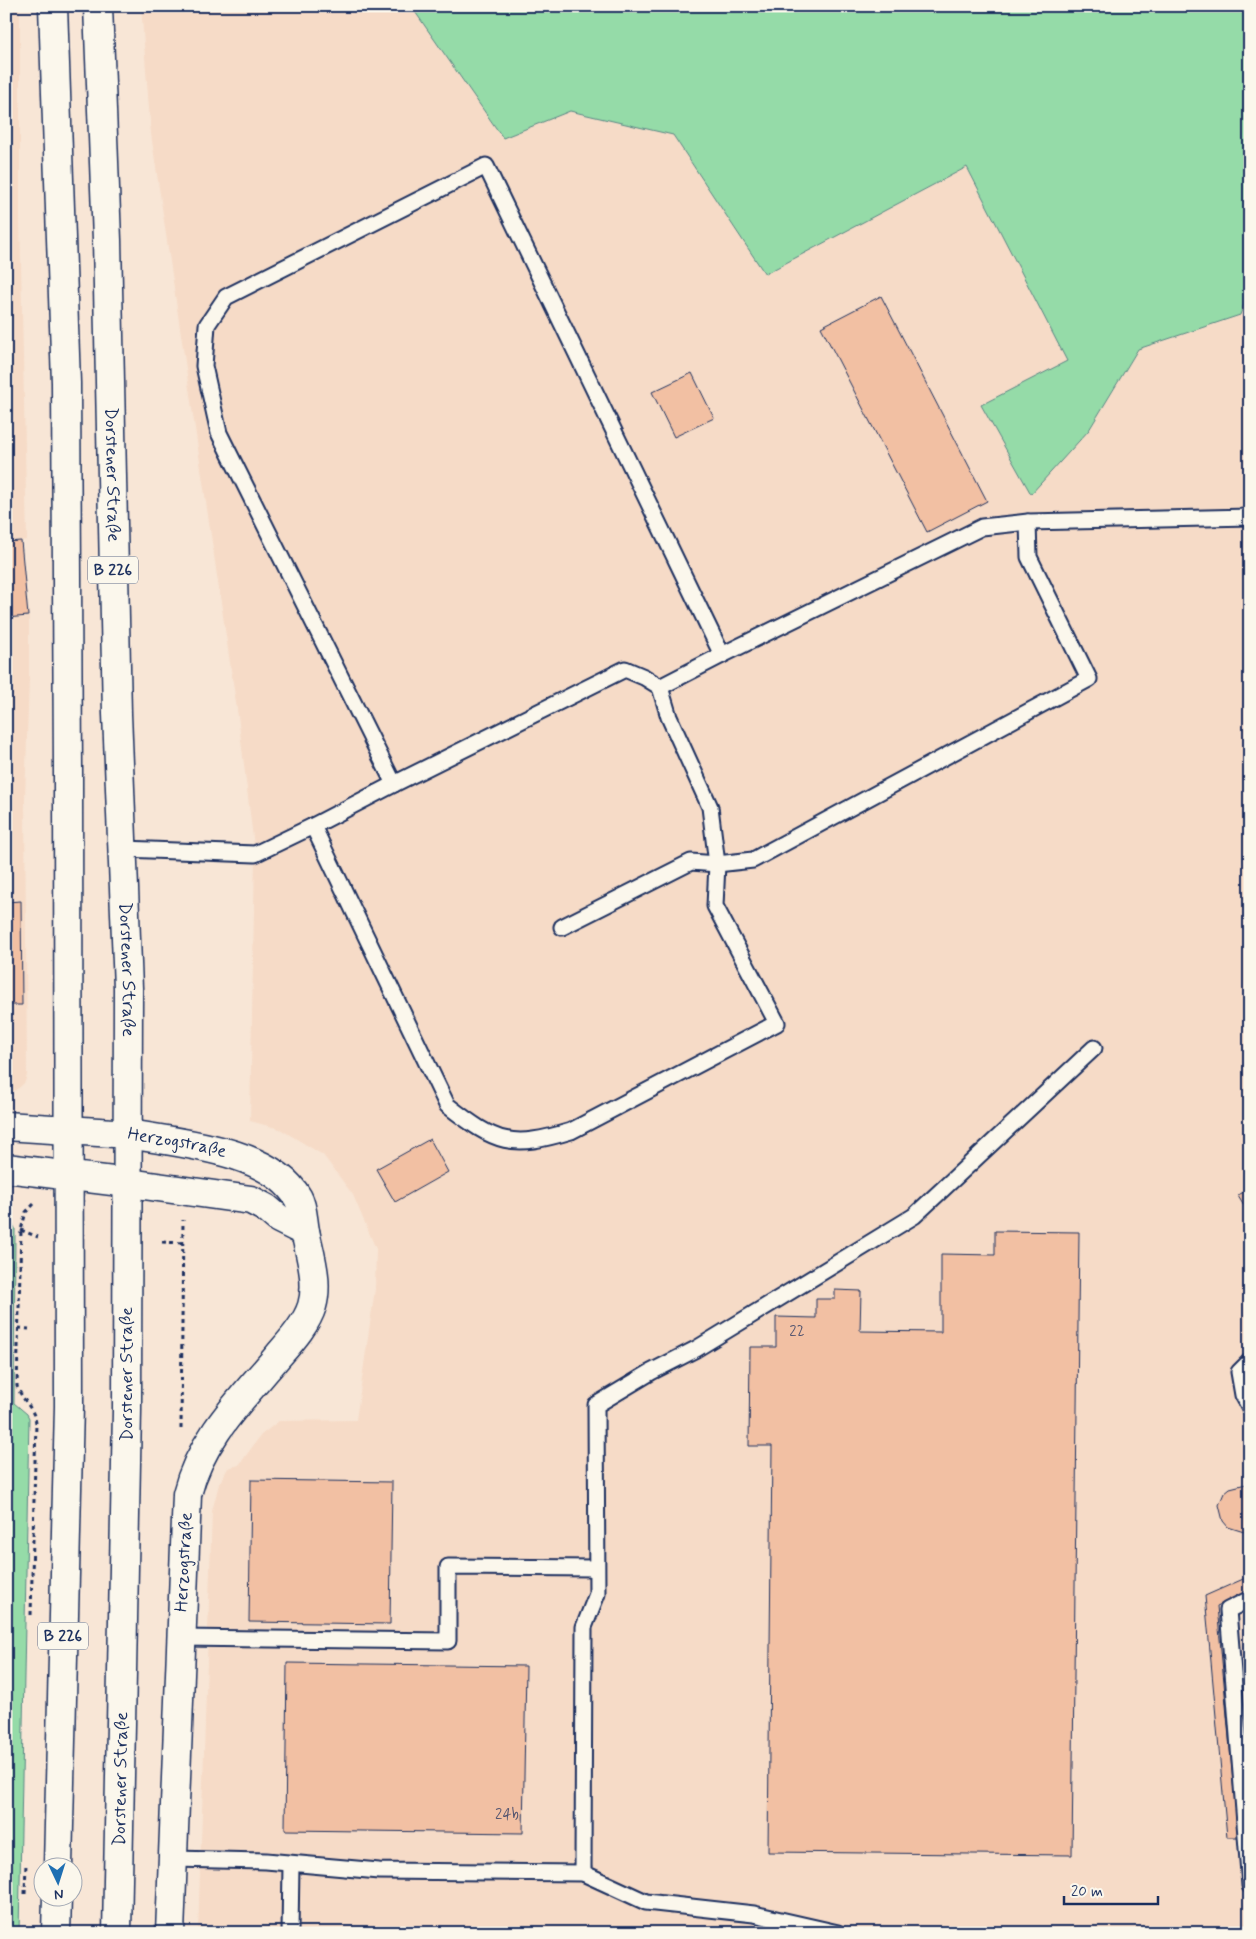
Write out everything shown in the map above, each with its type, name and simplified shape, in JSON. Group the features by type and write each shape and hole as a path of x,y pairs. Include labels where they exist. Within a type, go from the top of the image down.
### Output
{"main road":[{"name":"B 226","path":"53,6 66,383 69,1406 58,1856"},
{"name":"Dorstener Straße","path":"98,6 107,240 117,714 124,849 128,988 129,1183 124,1641 117,1933"},
{"name":"Herzogstraße","path":"6,1126 129,1134 206,1149 261,1165 287,1183 299,1199 305,1232 312,1255 314,1278 312,1307 296,1335 220,1424 199,1459 192,1475 188,1494 170,1933"},
{"path":"6,1168 251,1200 266,1208 279,1219 305,1232"},
{"path":"56,1933 57,1906"}],"lane":[{"path":"394,784 219,433 204,366 207,324 226,297 486,166 722,654"},
{"path":"660,687 722,654 982,528 1028,522 1250,516"},
{"path":"562,926 691,862 717,864 753,860 1089,679 1029,557 1028,522"},
{"path":"124,849 255,854 625,669 644,677 660,687 669,717 710,807 717,864 715,906 777,1024 571,1131 536,1141 502,1140 474,1126 447,1105 313,826"},
{"path":"583,1873 584,1627 597,1594 596,1405 651,1372 696,1349 914,1216 1094,1048"},
{"path":"1250,1362 1239,1372 1243,1395 1250,1408"},
{"path":"181,1638 448,1641 448,1567 596,1568"},
{"path":"1250,1599 1228,1610 1250,1886"},
{"path":"174,1859 379,1870 583,1873 646,1902 754,1914 838,1933"},
{"path":"290,1933 291,1864"}],"path":[{"path":"26,1212 21,1230 18,1386 21,1397 34,1412 36,1423 31,1619"},
{"path":"183,1219 181,1428 187,1443 199,1459"},
{"path":"21,1230 38,1237"},
{"path":"162,1242 182,1243"},
{"path":"18,1328 29,1329"},
{"path":"25,1903 26,1854"}],"shaded area":[{"path":"6,6 20,6 20,218 27,540 21,541 29,616 29,678 25,799 27,1075 25,1082 20,1087 6,1096"},
{"path":"141,6 411,6 503,138 569,111 673,135 765,274 967,167 1068,361 1089,430 1138,349 1240,315 1250,287 1250,1933 198,1933 212,1511 219,1484 228,1468 239,1465 261,1435 279,1421 356,1420 375,1289 376,1249 353,1195 323,1155 280,1129 250,1121 255,854 238,716 151,134"}],"green space":[{"path":"411,6 1250,6 1250,287 1240,315 1138,349 1089,430 1031,494 981,405 1067,361 967,167 765,274 673,135 570,111 503,138"},
{"path":"6,1215 15,1228 14,1403 29,1418 19,1933 6,1933"}],"building":[{"path":"881,296 987,501 927,532 821,327"},
{"path":"692,373 714,418 674,437 652,392"},
{"path":"21,541 28,616 6,618 6,542"},
{"path":"21,901 22,1005 6,1005 6,902"},
{"path":"430,1139 448,1172 395,1202 376,1169"},
{"path":"1250,1189 1250,1215 1238,1195"},
{"path":"995,1231 1079,1232 1072,1855 768,1852 772,1446 749,1446 750,1347 776,1347 776,1317 816,1318 816,1299 835,1299 835,1290 861,1291 860,1331 941,1332 941,1254 995,1255"},
{"path":"251,1480 392,1482 390,1624 249,1622"},
{"path":"1246,1484 1250,1486 1250,1531 1244,1532 1228,1527 1223,1521 1219,1505 1224,1493 1230,1488"},
{"path":"1250,1576 1250,1590 1217,1606 1238,1837 1227,1837 1205,1596"},
{"path":"287,1663 526,1666 523,1833 285,1830"}]}
